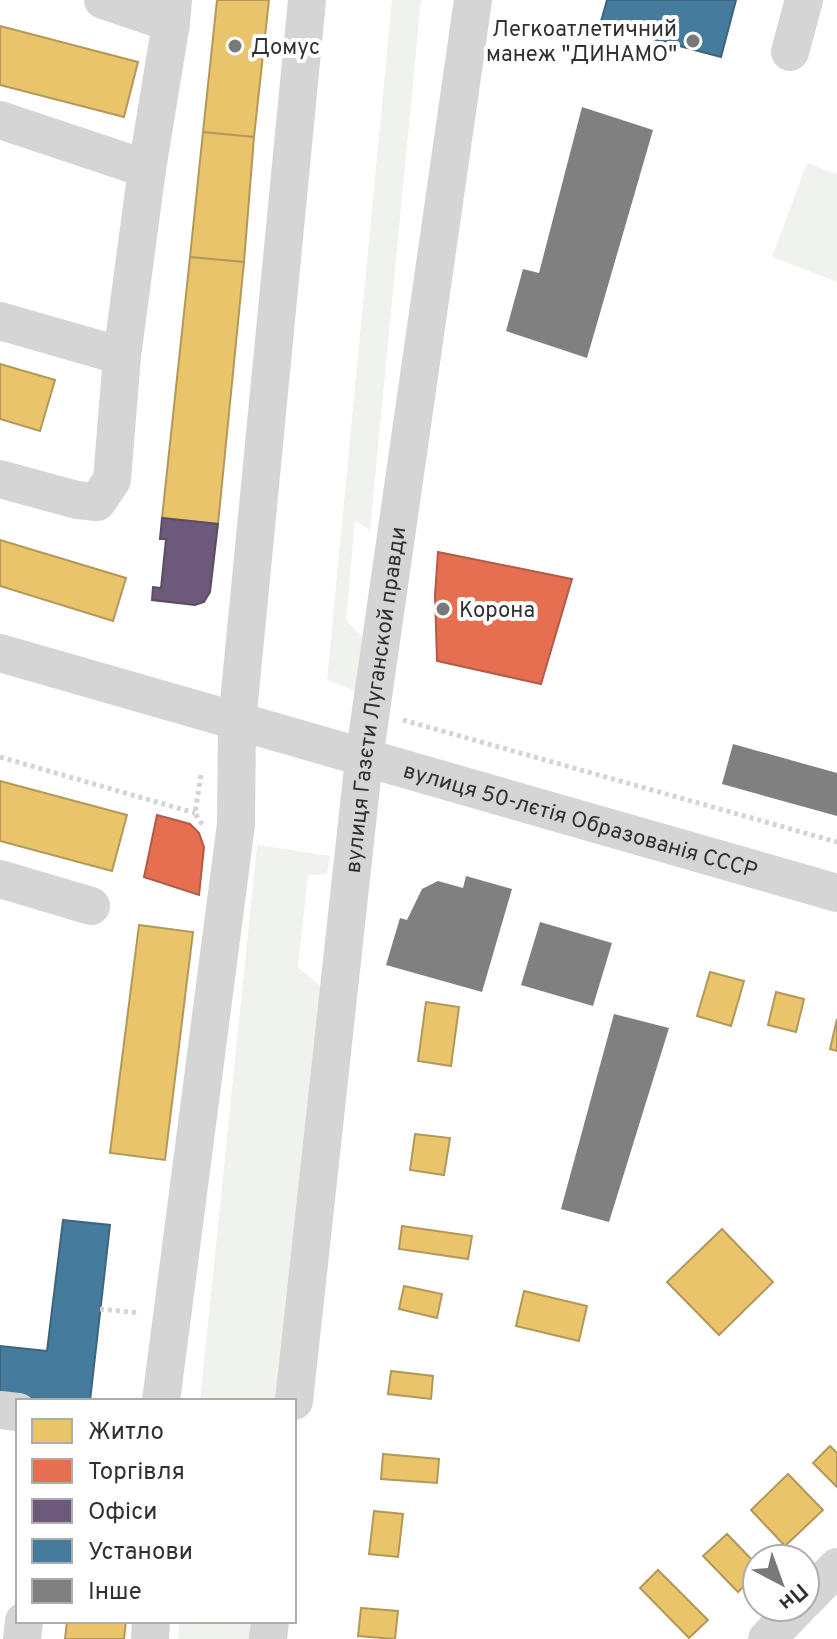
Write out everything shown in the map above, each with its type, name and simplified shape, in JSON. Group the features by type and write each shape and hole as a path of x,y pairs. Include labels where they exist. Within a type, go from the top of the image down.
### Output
{"street":[{"path":"0,479 77,500 97,502 112,480 122,356 172,12 103,0"},
{"path":"161,1399 236,824 237,723 307,0"},
{"name":"вулиця Газєти Луганской правди","path":"294,1399 364,759 473,0"},
{"path":"790,52 804,0"},
{"path":"0,120 147,169"},
{"path":"0,321 122,356"},
{"name":"вулиця 50-лєтія Образованія СССР","path":"0,653 837,893"},
{"path":"0,879 91,906"},
{"path":"821,1584 837,1567"},
{"path":"767,1639 782,1623"}],"path":[{"path":"371,712 837,842"},
{"path":"0,757 236,824"},
{"path":"100,1309 149,1314"}],"shaded area":[{"path":"392,0 421,0 370,530 355,521 346,620 366,641 358,692 327,680"},
{"path":"807,163 837,174 837,282 772,257"},
{"path":"257,845 330,856 327,874 308,875 298,967 321,987 277,1399 200,1399"},
{"path":"179,1623 252,1623 250,1639 178,1639"}],"building: Житло":[{"path":"217,0 269,0 254,137 203,132"},
{"path":"0,26 138,62 124,117 0,85"},
{"path":"203,132 254,137 244,262 190,257"},
{"path":"190,257 244,262 218,524 162,518"},
{"path":"0,364 55,380 40,431 0,419"},
{"path":"0,540 126,578 113,621 0,586"},
{"path":"0,781 127,815 112,871 0,841"},
{"path":"139,925 193,932 165,1160 110,1153"},
{"path":"710,972 744,981 731,1026 697,1016"},
{"path":"776,992 804,999 796,1032 768,1025"},
{"path":"426,1002 459,1007 451,1066 418,1061"},
{"path":"837,1019 837,1051 830,1049"},
{"path":"415,1134 450,1138 444,1175 410,1170"},
{"path":"402,1226 472,1236 468,1259 399,1249"},
{"path":"722,1229 773,1282 719,1335 667,1282"},
{"path":"404,1286 442,1294 437,1318 399,1309"},
{"path":"524,1291 587,1306 579,1341 516,1326"},
{"path":"391,1371 433,1376 431,1399 388,1394"},
{"path":"830,1446 837,1453 837,1487 813,1463"},
{"path":"383,1454 439,1459 437,1483 381,1479"},
{"path":"788,1474 823,1510 788,1543 782,1543 751,1510"},
{"path":"374,1511 403,1514 398,1557 369,1554"},
{"path":"727,1534 741,1548 741,1589 738,1592 703,1556"},
{"path":"658,1570 708,1620 689,1638 640,1588"},
{"path":"361,1608 398,1611 395,1639 358,1636"},
{"path":"67,1623 126,1623 124,1639 65,1639"}],"building: Торгівля":[{"path":"438,552 572,579 541,684 437,661 435,595"},
{"path":"157,815 190,824 199,833 204,847 199,895 144,877"}],"building: Офіси":[{"path":"162,518 218,524 210,592 204,602 195,605 152,600 153,587 161,588 166,539 160,539"}],"building: Установи":[{"name":"Легкоатлетичний манеж \"ДИНАМО\"","path":"607,0 736,0 721,57 600,25"},
{"path":"63,1220 110,1225 90,1399 0,1397 0,1346 47,1351"}],"building: Інше":[{"path":"582,107 653,130 587,358 506,331 523,269 539,273"},
{"path":"733,744 837,773 837,816 722,784"},
{"path":"466,876 512,889 482,992 386,965 400,918 407,920 422,889 438,881 463,888"},
{"path":"540,922 612,943 593,1006 521,985"},
{"path":"614,1014 669,1028 609,1222 561,1209"}],"place":[{"name":"Легкоатлетичний манеж \"ДИНАМО\"","path":"693,41"},
{"name":"Домус","path":"235,46"},
{"name":"Корона","path":"443,609"}]}
